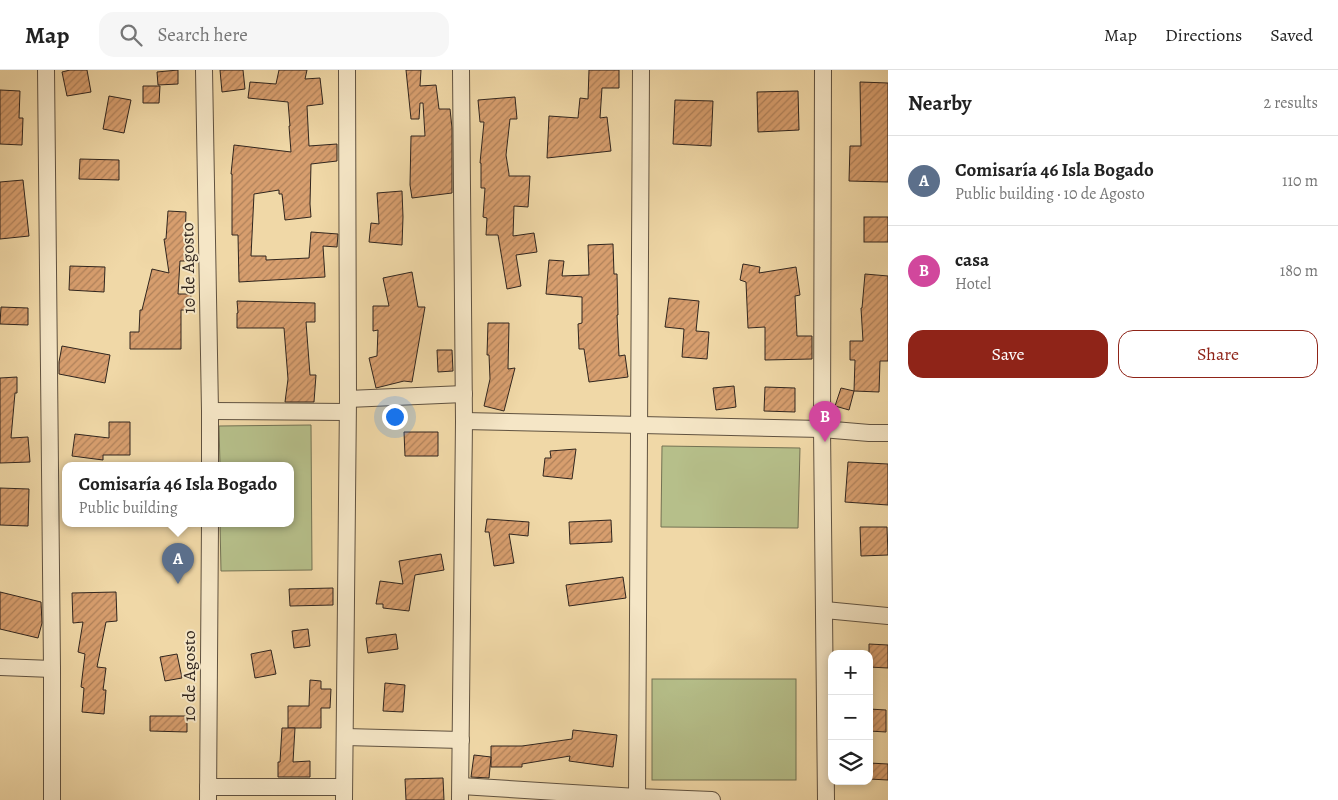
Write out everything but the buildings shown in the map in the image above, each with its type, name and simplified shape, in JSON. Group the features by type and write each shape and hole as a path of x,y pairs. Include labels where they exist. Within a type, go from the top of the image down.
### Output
{"street":[{"path":"46,70 52,800"},
{"name":"10 de Agosto","path":"204,70 210,462"},
{"path":"208,794 344,793 348,406 347,70"},
{"path":"461,70 464,421 460,793 712,800"},
{"path":"637,799 641,70"},
{"path":"823,70 822,429 826,800"},
{"path":"210,411 348,406 464,394"},
{"path":"464,421 822,429 888,433"},
{"name":"10 de Agosto","path":"208,794 210,527"},
{"path":"825,610 888,616"},
{"path":"0,667 52,669"},
{"path":"345,737 461,740"}],"green space":[{"path":"311,425 312,570 221,571 220,527 294,527 294,462 220,462 219,426"},
{"path":"662,446 800,448 798,528 661,527"},
{"path":"652,679 796,679 796,780 652,780"}],"place":[{"name":"casa","path":"825,442"},
{"name":"Comisaría 46 Isla Bogado","path":"178,584"}]}
